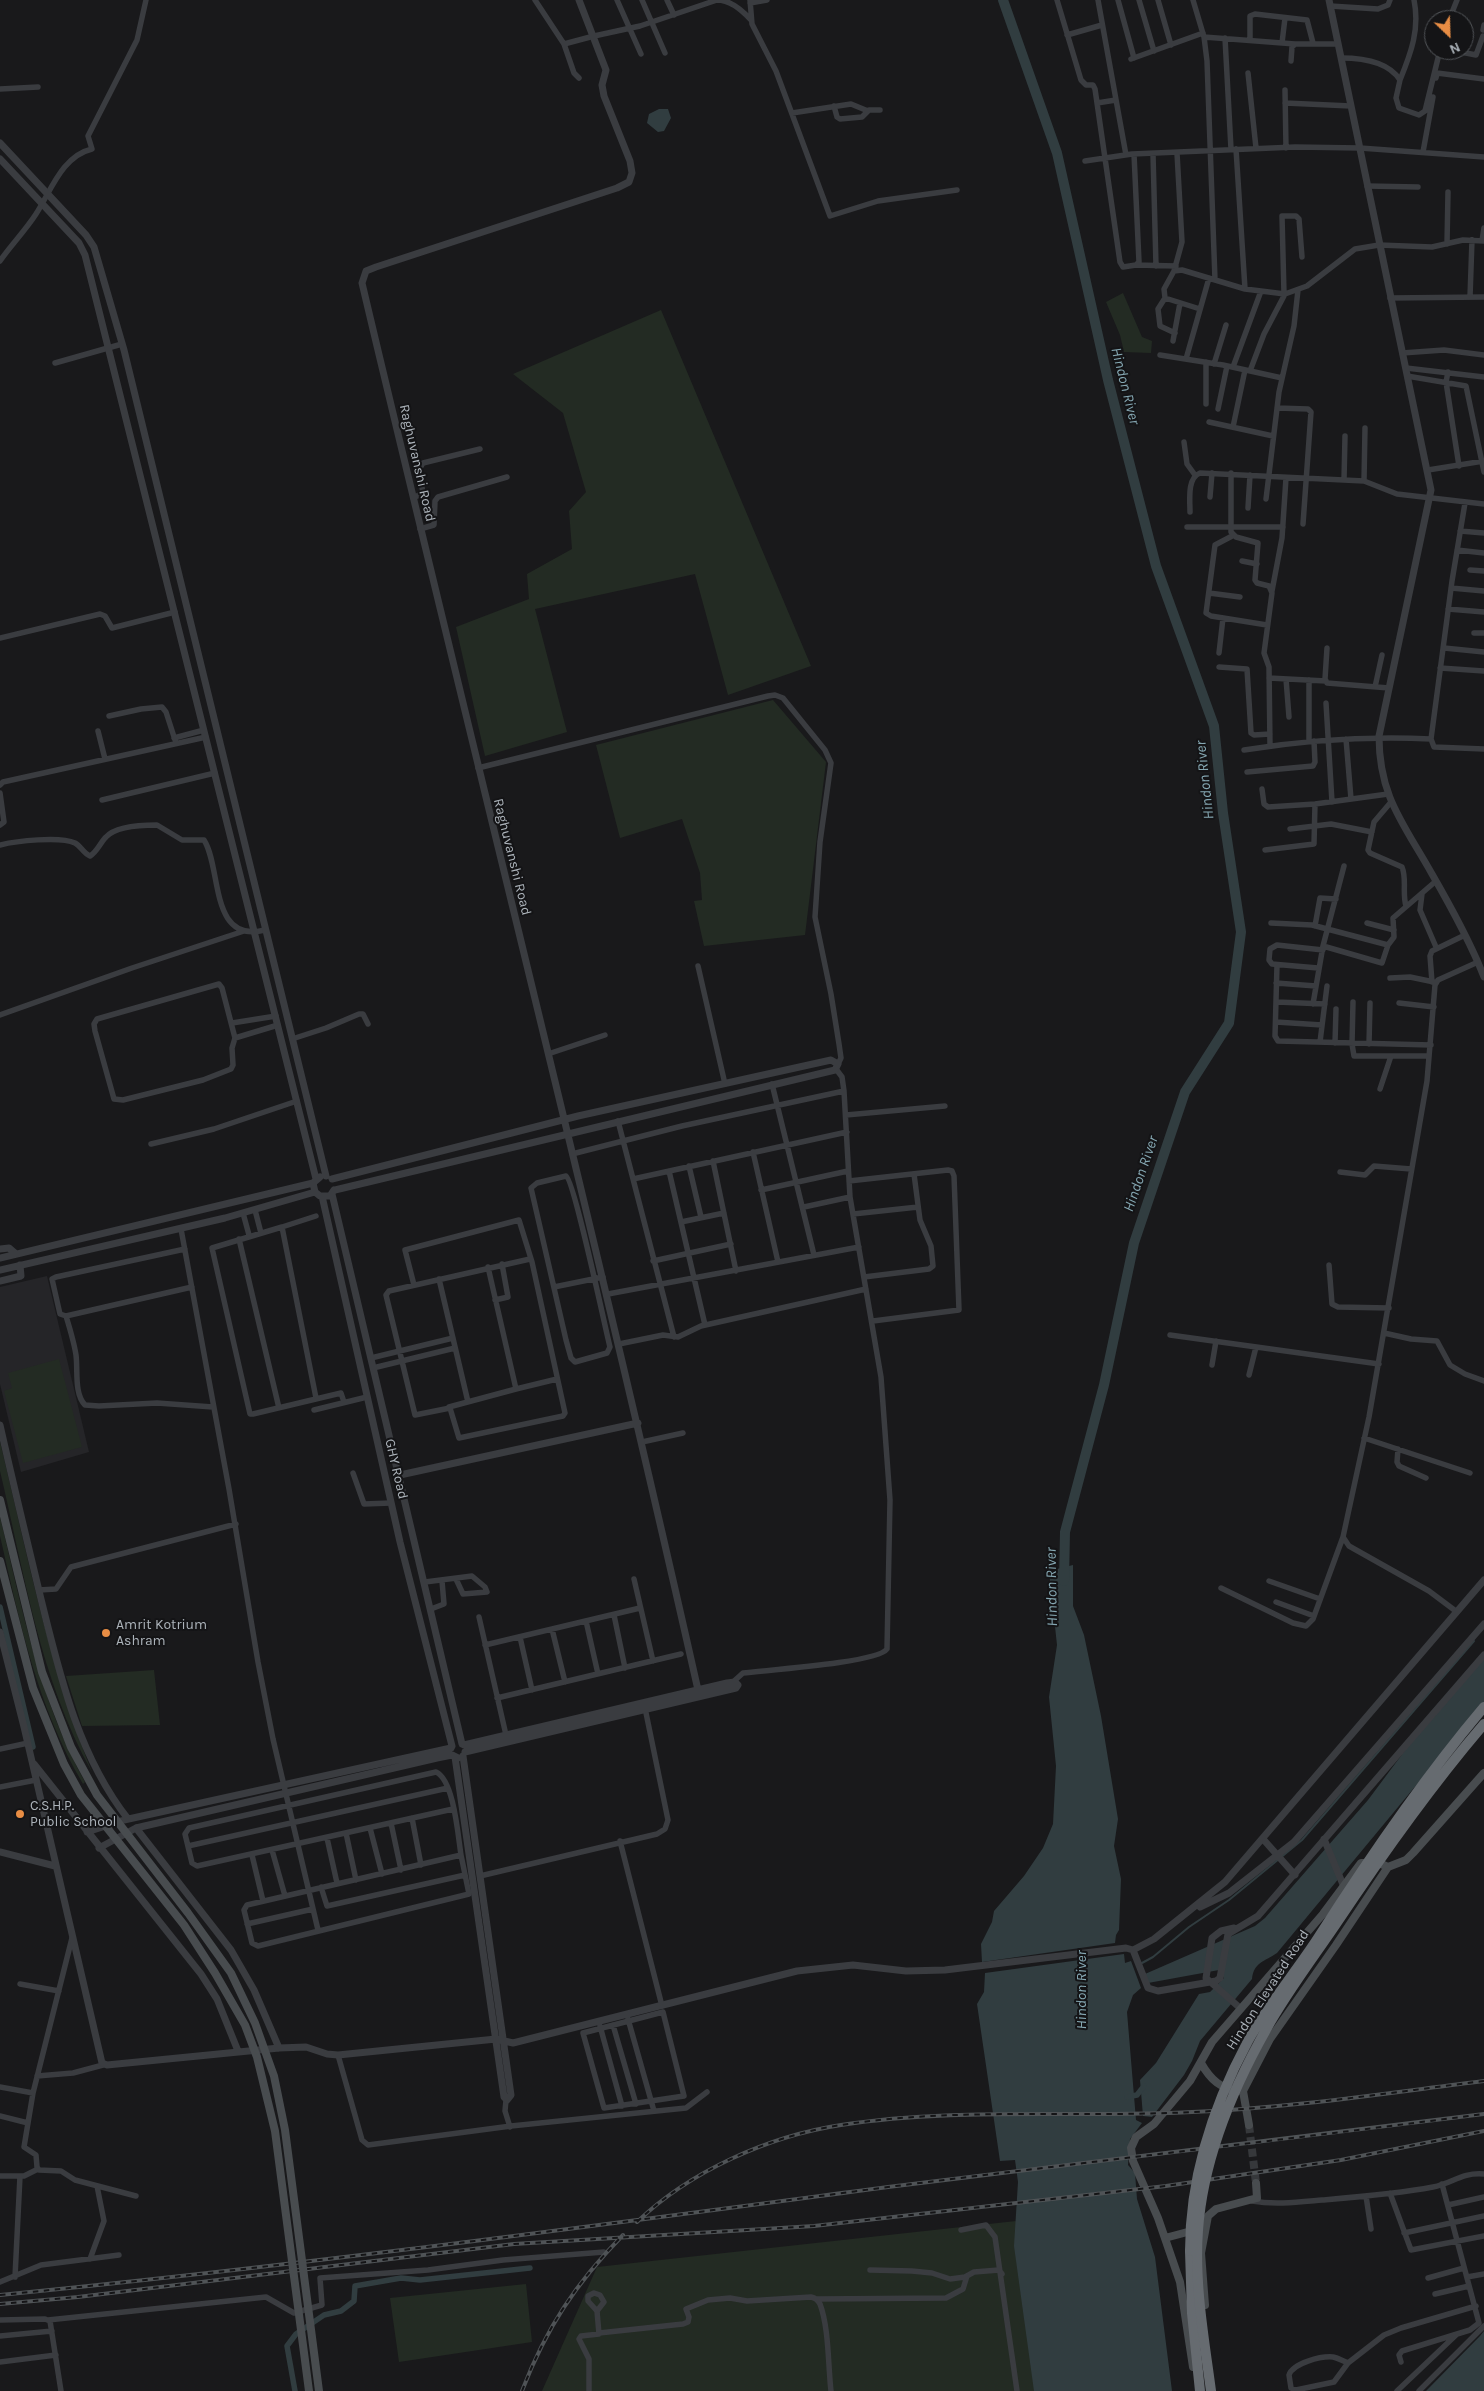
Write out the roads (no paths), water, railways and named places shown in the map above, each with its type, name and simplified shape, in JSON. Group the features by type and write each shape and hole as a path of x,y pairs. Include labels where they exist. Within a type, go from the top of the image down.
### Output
{"highway":[{"name":"Hindon Elevated Road","path":"1200,2391 1192,2313 1190,2229 1199,2164 1220,2098 1249,2040 1303,1961 1358,1875 1456,1740 1484,1707"},
{"name":"Hindon Elevated Road","path":"1212,2391 1200,2304 1198,2229 1209,2163 1235,2092 1267,2027 1366,1879 1443,1772 1484,1724"}],"main road":[{"path":"0,1500 42,1672 71,1747 97,1795 188,1913 231,1974 255,2023 274,2076 285,2130 319,2391"},
{"path":"0,1561 33,1688 64,1764 81,1795 184,1925 241,2018 257,2056 275,2131 309,2391"},
{"path":"1249,2125 1243,2091 1270,2039 1332,1952 1388,1867 1406,1860 1484,1774"},
{"path":"1196,2391 1180,2282 1166,2238 1133,2161 1131,2148 1136,2137 1154,2124 1190,2081 1212,2042 1238,2006 1306,1933 1362,1862 1388,1867"},
{"path":"1306,1933 1332,1952"},
{"path":"1201,2063 1207,2074 1217,2084 1231,2090 1243,2091"},
{"path":"1212,2391 1201,2253 1205,2228 1208,2216 1216,2209 1257,2198 1256,2183"},
{"path":"1166,2238 1205,2228"}],"street":[{"path":"0,261 35,215 42,203 43,190 79,152 92,149 88,136 138,40 146,0"},
{"path":"535,0 564,44 574,73 579,78"},
{"name":"Raghuvanshi Road","path":"579,0 606,72 602,85 604,96 632,168 629,182 617,188 376,267 366,272 362,278 420,529 567,1134 608,1294 698,1690"},
{"path":"617,0 641,54"},
{"path":"642,0 665,53"},
{"path":"667,0 674,15"},
{"path":"564,44 653,23 710,2 725,0 740,9 751,20 776,71 821,197 831,217 878,201 957,190"},
{"path":"751,20 750,2 767,0"},
{"path":"1057,0 1081,80 1083,83 1094,87 1106,158 1120,264 1124,267 1136,265 1156,266 1182,270 1245,289 1284,294 1311,284 1351,251 1380,246 1423,248 1472,240 1483,241 1484,228"},
{"path":"1098,0 1126,155"},
{"path":"1118,0 1132,59 1204,35 1295,44 1338,44"},
{"path":"1139,0 1154,51"},
{"path":"1158,0 1171,45"},
{"path":"1186,359 1200,309 1212,279 1207,61 1204,35 1193,0"},
{"path":"1390,0 1388,5 1378,9 1330,3 1390,298 1428,470 1430,498 1380,736 1381,771 1389,798 1465,935 1484,977"},
{"path":"1414,0 1418,13 1416,29 1411,53 1400,80 1396,98 1399,108 1415,114 1422,114 1425,111 1438,60"},
{"path":"1250,40 1251,15 1307,20 1313,44"},
{"path":"1282,42 1284,18"},
{"path":"1067,35 1102,25"},
{"path":"1474,55 1476,55 1484,31"},
{"path":"1225,38 1245,289"},
{"path":"1291,61 1292,47 1295,44"},
{"path":"1341,58 1353,58 1385,65 1400,80"},
{"path":"1248,73 1256,148"},
{"path":"1423,152 1437,73 1484,79"},
{"path":"0,89 38,87"},
{"path":"1285,90 1286,148"},
{"path":"1097,103 1116,100"},
{"path":"1286,103 1351,106"},
{"path":"792,113 854,104 868,111 880,110"},
{"path":"834,106 837,117 840,120 862,117 868,111"},
{"name":"GHY Road","path":"0,143 90,240 94,247 122,344 292,1039 333,1192 425,1582 458,1750"},
{"path":"1085,161 1134,154 1256,148 1360,148 1484,157"},
{"path":"1174,333 1160,326 1158,309 1165,298 1164,289 1175,269 1182,242 1177,153"},
{"path":"1134,154 1139,261 1136,265"},
{"path":"1153,154 1156,266"},
{"path":"0,158 84,251 297,1101 315,1181 315,1192"},
{"path":"1367,186 1418,187"},
{"path":"1446,244 1448,192"},
{"path":"1233,427 1247,371 1284,294 1282,216 1296,216 1299,218 1302,257"},
{"path":"1470,297 1472,240"},
{"path":"1266,499 1277,408 1294,326 1298,290"},
{"path":"1218,409 1230,367 1261,292"},
{"path":"1390,298 1484,297"},
{"path":"1165,298 1200,309"},
{"path":"1173,341 1180,303"},
{"path":"1214,364 1226,325"},
{"path":"54,363 122,344"},
{"path":"1402,353 1444,350 1484,355"},
{"path":"1160,355 1206,362 1282,378"},
{"path":"1206,362 1206,404"},
{"path":"1406,372 1448,372 1484,377"},
{"path":"1406,372 1461,384 1468,390 1484,472"},
{"path":"1448,372 1446,382 1459,466"},
{"path":"1277,408 1308,409 1311,412 1303,524"},
{"path":"1209,422 1273,436"},
{"path":"1364,481 1365,428"},
{"path":"1344,480 1346,436"},
{"path":"1184,442 1187,464 1195,475"},
{"path":"413,498 423,493 419,470 423,462 480,449"},
{"path":"1428,470 1483,461"},
{"path":"1190,512 1191,481 1195,475 1200,473 1231,473 1286,478 1364,481 1392,492 1484,504"},
{"path":"1210,497 1212,473"},
{"path":"1231,473 1230,526 1234,535"},
{"path":"1248,508 1250,475"},
{"path":"420,529 435,524 435,501 438,497 506,477"},
{"path":"1270,746 1269,667 1264,653 1283,528 1286,478"},
{"path":"1465,503 1451,588 1431,739 1434,747 1484,749"},
{"path":"1187,527 1283,528"},
{"path":"1460,531 1484,533"},
{"path":"1267,625 1206,614 1214,546 1234,535 1258,542 1256,582 1270,586 1272,591"},
{"path":"1457,550 1484,553"},
{"path":"1242,561 1257,564"},
{"path":"1470,570 1484,572"},
{"path":"1451,588 1484,591"},
{"path":"1209,593 1240,597"},
{"path":"1448,609 1484,612"},
{"path":"0,638 100,614 105,616 112,628 175,612"},
{"path":"1219,653 1223,618"},
{"path":"1474,633 1484,633"},
{"path":"1326,681 1327,648"},
{"path":"1444,648 1484,652"},
{"path":"1375,687 1382,655"},
{"path":"1219,667 1247,669 1251,732 1254,735 1270,734"},
{"path":"1440,668 1484,671"},
{"path":"1269,678 1326,681 1329,684 1389,688"},
{"path":"1286,679 1289,717"},
{"path":"1247,772 1313,766 1315,762 1311,741 1309,680"},
{"path":"478,768 768,696 780,696 783,698 825,750 831,763 820,842 814,917 840,1044 841,1058 837,1067"},
{"path":"1326,703 1332,802"},
{"path":"109,716 141,709 162,707 166,712 175,741"},
{"path":"98,731 105,759"},
{"path":"0,785 4,782 205,734"},
{"path":"1244,750 1311,741 1380,736 1431,739"},
{"path":"1346,739 1351,799"},
{"path":"102,800 215,773"},
{"path":"1262,790 1266,807 1315,804 1351,799 1389,798"},
{"path":"0,793 4,822 0,825"},
{"path":"1389,798 1376,819 1369,851 1404,869 1403,896 1406,906"},
{"path":"1265,850 1312,846 1315,842 1315,804"},
{"path":"1290,829 1331,824 1372,832"},
{"path":"0,845 26,840 66,842 76,844 90,856 110,834 151,825 162,827 182,840 202,840 206,844 215,885 228,917 236,927 244,931 255,933 265,930"},
{"path":"1313,1004 1318,968 1344,866"},
{"path":"1318,968 1272,964 1269,960 1270,949 1272,946 1323,948 1381,963 1384,961 1388,945 1394,937 1393,918 1436,881"},
{"path":"1422,894 1420,910 1436,947"},
{"path":"1314,926 1320,898 1336,899"},
{"path":"1272,923 1314,926 1388,945"},
{"path":"1367,923 1394,930"},
{"path":"0,1015 244,931"},
{"path":"1221,1588 1300,1626 1310,1623 1314,1616 1343,1537 1389,1308 1429,1056 1434,1007 1434,982 1430,953 1436,947 1465,935"},
{"path":"1390,978 1410,977 1434,982 1478,962"},
{"path":"1277,965 1275,1036 1278,1041 1430,1045"},
{"path":"698,966 726,1084"},
{"path":"1276,983 1316,986"},
{"path":"219,984 222,988 235,1038 232,1048 233,1065 228,1071 195,1082 119,1101 114,1100 111,1093 94,1024 98,1017 219,984"},
{"path":"1320,1042 1327,986"},
{"path":"1277,1002 1325,1004"},
{"path":"1353,1002 1352,1044 1354,1056 1429,1056"},
{"path":"1370,1003 1370,1044"},
{"path":"1400,1003 1434,1007"},
{"path":"1334,1043 1336,1009"},
{"path":"292,1039 326,1028 359,1014 363,1014 368,1024"},
{"path":"232,1023 276,1016"},
{"path":"1276,1022 1322,1025"},
{"path":"235,1038 278,1025"},
{"path":"548,1054 605,1035"},
{"path":"1380,1089 1391,1056"},
{"path":"0,1258 564,1120 831,1060 842,1077 850,1197 881,1377 890,1500 887,1649 882,1654 842,1662 743,1673 733,1682 506,1735 458,1750"},
{"path":"0,1270 243,1213 315,1192 322,1196 837,1067"},
{"path":"772,1084 804,1207 814,1255"},
{"path":"572,1154 844,1091"},
{"path":"151,1144 214,1129 297,1101"},
{"path":"846,1115 945,1106"},
{"path":"618,1121 674,1338"},
{"path":"633,1179 847,1132"},
{"path":"753,1152 778,1262"},
{"path":"713,1161 736,1271"},
{"path":"689,1166 702,1218"},
{"path":"1340,1172 1365,1175 1374,1166 1411,1169"},
{"path":"849,1181 948,1170 953,1174 959,1308 955,1311 873,1322"},
{"path":"669,1171 705,1325"},
{"path":"761,1190 848,1172"},
{"path":"864,1277 932,1267 932,1248 921,1226 914,1174"},
{"path":"568,1176 610,1349 605,1354 575,1362 571,1358 554,1287 531,1188 537,1183 568,1176"},
{"name":"GHY Road","path":"322,1196 392,1503 458,1750"},
{"path":"804,1207 850,1197"},
{"path":"853,1214 918,1207"},
{"path":"254,1210 261,1233"},
{"path":"243,1213 249,1235"},
{"path":"682,1222 724,1213"},
{"path":"316,1216 249,1235 211,1249 246,1402 251,1414 341,1393 344,1402"},
{"path":"414,1285 405,1250 519,1220 530,1259 565,1413 562,1416 459,1438 449,1407"},
{"path":"282,1227 316,1398"},
{"path":"181,1228 236,1524 258,1662 273,1739 318,1930"},
{"path":"239,1239 279,1408"},
{"path":"72,1241 74,1252"},
{"path":"654,1261 731,1244"},
{"path":"608,1294 695,1279 859,1246"},
{"path":"0,1249 9,1248 16,1254"},
{"path":"185,1249 54,1278 52,1282 59,1311 62,1315 66,1316 192,1287"},
{"path":"530,1259 488,1267 414,1285 386,1294 415,1415 558,1379"},
{"path":"495,1300 508,1297 502,1264"},
{"path":"0,1281 20,1276 20,1265"},
{"path":"1329,1265 1332,1304 1338,1307 1389,1308"},
{"path":"488,1267 516,1389"},
{"path":"554,1287 603,1277"},
{"path":"439,1279 468,1402"},
{"path":"619,1344 663,1335 674,1338 705,1325 866,1288"},
{"path":"66,1316 76,1357 80,1394 85,1405 157,1403 213,1407"},
{"path":"1384,1333 1411,1339 1437,1341 1450,1365 1465,1374 1484,1381"},
{"path":"1170,1334 1379,1364"},
{"path":"371,1358 453,1338"},
{"path":"1212,1365 1216,1341"},
{"path":"1249,1374 1256,1347"},
{"path":"373,1368 455,1348"},
{"path":"314,1410 367,1397"},
{"path":"400,1475 638,1423"},
{"path":"0,1424 39,1590 70,1708 97,1772 128,1819"},
{"path":"642,1442 683,1433"},
{"path":"1364,1438 1470,1473"},
{"path":"1398,1449 1397,1462 1399,1466 1426,1478"},
{"path":"353,1473 364,1504 392,1503"},
{"path":"39,1590 56,1589 71,1567 236,1524"},
{"path":"1343,1537 1349,1546 1425,1588 1457,1612"},
{"path":"425,1582 475,1577 485,1587 487,1592 463,1594 456,1579"},
{"path":"634,1580 653,1661"},
{"path":"38,2076 73,2073 103,2065 279,2048 306,2047 327,2054 338,2055 499,2039 510,2043 518,2042 600,2025 749,1982 819,1967 853,1965 926,1971 980,1967 1117,1949 1134,1953 1193,1909 1225,1882 1484,1580"},
{"path":"431,1610 444,1604 442,1581"},
{"path":"1269,1581 1320,1599"},
{"path":"1276,1602 1314,1616"},
{"path":"485,1645 640,1608"},
{"path":"614,1615 625,1668"},
{"path":"479,1617 506,1735"},
{"path":"586,1621 598,1674"},
{"path":"1193,1909 1229,1893 1252,1877 1308,1826 1484,1624"},
{"path":"552,1629 565,1682"},
{"path":"0,1632 28,1743 103,2065"},
{"path":"520,1637 532,1690"},
{"path":"497,1698 682,1654"},
{"path":"1207,1980 1211,1940 1221,1931 1237,1927 1258,1916 1325,1841 1484,1655"},
{"path":"87,1832 128,1819 286,1788 458,1750 520,1740 645,1708 736,1688 738,1685 733,1682"},
{"path":"480,1876 620,1841 657,1834 665,1829 668,1824 645,1708"},
{"path":"0,1749 28,1743"},
{"path":"458,1750 480,1876 499,2039"},
{"path":"458,1750 499,2039 511,2096 506,2100 505,2111 510,2127"},
{"path":"32,1762 201,1974 218,1999 238,2051"},
{"path":"453,1809 196,1866 192,1862 185,1834 187,1829 436,1772 446,1782 453,1809 469,1894 258,1946 252,1943 245,1907 337,1883 461,1855"},
{"path":"0,1787 36,1780"},
{"path":"99,1848 136,1828 286,1788"},
{"path":"188,1846 448,1788"},
{"path":"412,1818 422,1865"},
{"path":"391,1823 401,1870"},
{"path":"136,1828 231,1950 254,1990 279,2048"},
{"path":"370,1828 382,1874"},
{"path":"346,1833 356,1880"},
{"path":"327,1838 337,1883"},
{"path":"1263,1839 1295,1875"},
{"path":"620,1841 662,2006"},
{"path":"1325,1841 1343,1884"},
{"path":"272,1850 285,1896"},
{"path":"0,1852 56,1866"},
{"path":"252,1855 263,1901"},
{"path":"321,1888 325,1904 328,1906 465,1875"},
{"path":"248,1924 313,1909"},
{"path":"1134,1953 1148,1988 1158,1991 1207,1980 1214,1981 1220,1978 1226,1937 1237,1927"},
{"path":"38,2169 36,2155 24,2147 33,2093 73,1936"},
{"path":"1207,1980 1238,2006"},
{"path":"20,1984 59,1991"},
{"path":"663,2012 684,2096 604,2108 584,2033 600,2025 613,2026 628,2017 663,2012"},
{"path":"628,2017 654,2111"},
{"path":"600,2025 624,2114"},
{"path":"613,2026 636,2104"},
{"path":"338,2055 362,2140 366,2144 689,2107 708,2092"},
{"path":"0,2087 33,2093"},
{"path":"0,2116 28,2123"},
{"path":"0,2176 20,2176 38,2169 61,2171 75,2180 136,2196"},
{"path":"1251,2200 1280,2202 1366,2196 1442,2184 1462,2176 1484,2174"},
{"path":"15,2277 20,2176"},
{"path":"1401,2362 1399,2355 1402,2351 1458,2334 1477,2326 1479,2318 1442,2184"},
{"path":"90,2258 104,2221 97,2186"},
{"path":"1390,2193 1409,2248 1412,2251 1457,2240 1484,2236"},
{"path":"1366,2196 1372,2229"},
{"path":"1448,2205 1484,2197"},
{"path":"1404,2233 1484,2216"},
{"path":"961,2230 983,2225 991,2229 996,2237 1018,2391"},
{"path":"0,2320 48,2320 266,2297 294,2313 322,2306 320,2278 428,2270 503,2260 604,2252"},
{"path":"0,2282 42,2265 119,2255"},
{"path":"1428,2278 1464,2268"},
{"path":"870,2270 912,2270 932,2273 950,2279 967,2276 974,2272 990,2270 999,2270 1002,2274"},
{"path":"1467,2277 1484,2274"},
{"path":"589,2391 589,2359 579,2339 582,2336 683,2324 688,2322 690,2317 686,2309 708,2300 730,2298 747,2302 816,2299 946,2298 963,2289 967,2276"},
{"path":"1435,2294 1469,2286"},
{"path":"816,2299 820,2304 825,2328 831,2391"},
{"path":"1348,2363 1330,2357 1312,2360 1294,2368 1289,2374 1291,2388 1296,2390 1334,2382 1348,2363 1367,2346 1394,2330 1476,2306"},
{"path":"597,2311 599,2333"},
{"path":"48,2320 52,2331 61,2391"},
{"path":"1419,2391 1484,2326"},
{"path":"0,2336 52,2331"},
{"path":"1397,2391 1458,2334"},
{"path":"0,2362 56,2355"}],"water":[{"path":"659,109 668,109 671,118 664,131 658,132 647,123 649,114"},
{"path":"1073,1565 1073,1606 1084,1635 1101,1716 1118,1819 1114,1846 1121,1879 1119,1930 1115,1943 982,1962 981,1944 992,1922 994,1911 1024,1876 1043,1848 1053,1824 1056,1766 1049,1697 1057,1645 1049,1571"},
{"path":"1484,1658 1484,1708 1413,1789 1277,1953 1257,1966 1252,1979 1200,2041 1184,2075 1152,2117 1143,2116 1140,2080 1156,2063 1199,1994 1210,1992 1224,1978 1219,1970 1148,1983 1145,1974 1255,1926 1265,1918 1368,1800 1421,1729"},
{"path":"1124,1954 1125,1963 1131,1961 1141,1988 1133,1995 1127,2012 1136,2120 1142,2123 1130,2139 1128,2165 1135,2173 1137,2199 1155,2257 1172,2391 1034,2391 1014,2246 1018,2182 1015,2160 1000,2161 977,2004 984,1992 985,1973"},
{"path":"1484,2331 1484,2391 1426,2391 1480,2336"}],"waterway":[{"name":"Hindon River","path":"1003,0 1057,153 1108,380 1156,566 1214,726 1223,813 1241,932 1229,1023 1185,1092 1134,1243 1104,1385 1065,1532 1064,1581"},
{"path":"0,1607 33,1747"},
{"path":"1142,1963 1153,1957 1189,1927 1229,1900 1302,1840 1474,1641"},
{"path":"1127,2097 1137,2095 1144,2086"},
{"path":"295,2391 287,2346 296,2334 324,2315 341,2311 354,2301 355,2286 401,2278 420,2280 530,2268"}],"tunnel":[{"path":"1249,2125 1256,2183"}],"railway":[{"path":"637,2222 681,2187 732,2158 786,2138 841,2125 927,2116 1149,2114 1229,2110 1338,2100 1484,2081"},
{"path":"0,2295 111,2284 555,2231 888,2187 1484,2114"},
{"path":"0,2304 78,2297 514,2244 814,2226 1166,2186 1341,2160 1484,2131"},
{"path":"522,2391 541,2347 564,2307 591,2271 623,2235"}],"place":[{"name":"Amrit Kotrium Ashram","path":"106,1633"},
{"name":"C.S.H.P. Public School","path":"20,1814"}]}
